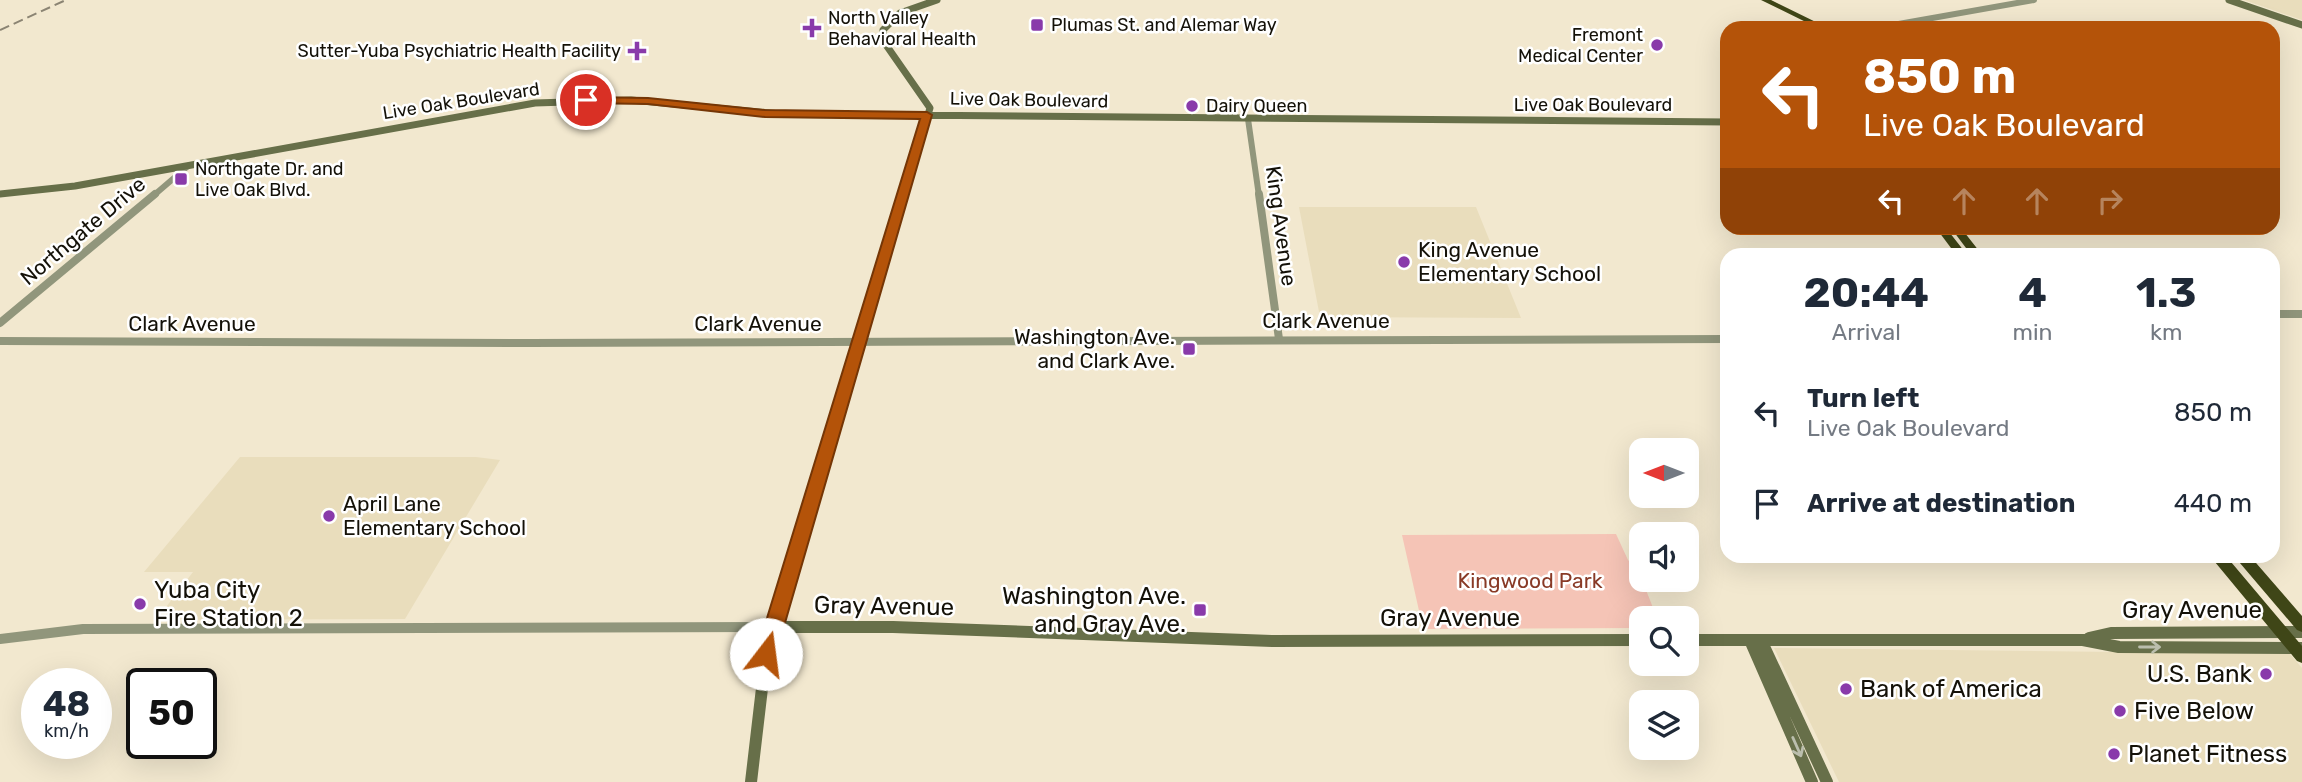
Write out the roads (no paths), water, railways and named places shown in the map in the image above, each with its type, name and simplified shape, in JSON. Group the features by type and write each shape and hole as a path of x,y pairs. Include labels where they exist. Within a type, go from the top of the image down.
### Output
{"highway":[{"path":"1765,0 1816,21"},
{"path":"1775,0 1819,21"},
{"path":"1815,14 1824,21"},
{"path":"2223,563 2300,651"},
{"path":"2247,563 2302,626"}],"main road":[{"path":"751,782 766,654 773,627 927,115 929,103 889,49 883,33 888,22 906,10 937,0"},
{"path":"2229,0 2302,24"},
{"path":"2238,0 2302,24"},
{"name":"Live Oak Boulevard","path":"0,194 75,187 476,112 561,101 642,101 775,114 1720,122"},
{"name":"Gray Avenue","path":"773,627 893,627 1273,641 1629,640"},
{"name":"Gray Avenue","path":"2083,640 2111,633 2302,632"},
{"name":"Gray Avenue","path":"1699,640 2083,640 2119,647 2300,651"},
{"path":"1756,640 1812,782"},
{"path":"1756,640 1827,782"}],"street":[{"path":"1916,21 2034,0"},
{"name":"King Avenue","path":"1248,119 1279,339"},
{"name":"Northgate Drive","path":"0,323 188,166"},
{"path":"2280,314 2302,314"},
{"name":"Clark Avenue","path":"0,341 1720,339"},
{"name":"Gray Avenue","path":"0,639 95,629 773,627"}],"railway":[{"path":"0,30 66,0"}],"place":[{"name":"Plumas St. and Alemar Way","path":"1037,25"},
{"name":"North Valley Behavioral Health","path":"812,28"},
{"name":"Fremont Medical Center","path":"1657,45"},
{"name":"Sutter-Yuba Psychiatric Health Facility","path":"637,51"},
{"name":"Dairy Queen","path":"1192,106"},
{"name":"Northgate Dr. and Live Oak Blvd.","path":"181,179"},
{"name":"King Avenue Elementary School","path":"1404,262"},
{"name":"Washington Ave. and Clark Ave.","path":"1189,349"},
{"name":"April Lane Elementary School","path":"329,516"},
{"name":"Yuba City Fire Station 2","path":"140,604"},
{"name":"Washington Ave. and Gray Ave.","path":"1200,610"},
{"name":"U.S. Bank","path":"2266,674"},
{"name":"Bank of America","path":"1846,689"},
{"name":"Five Below","path":"2120,711"},
{"name":"Planet Fitness","path":"2114,754"}],"park label":[{"name":"Kingwood Park","path":"1530,581"}]}
